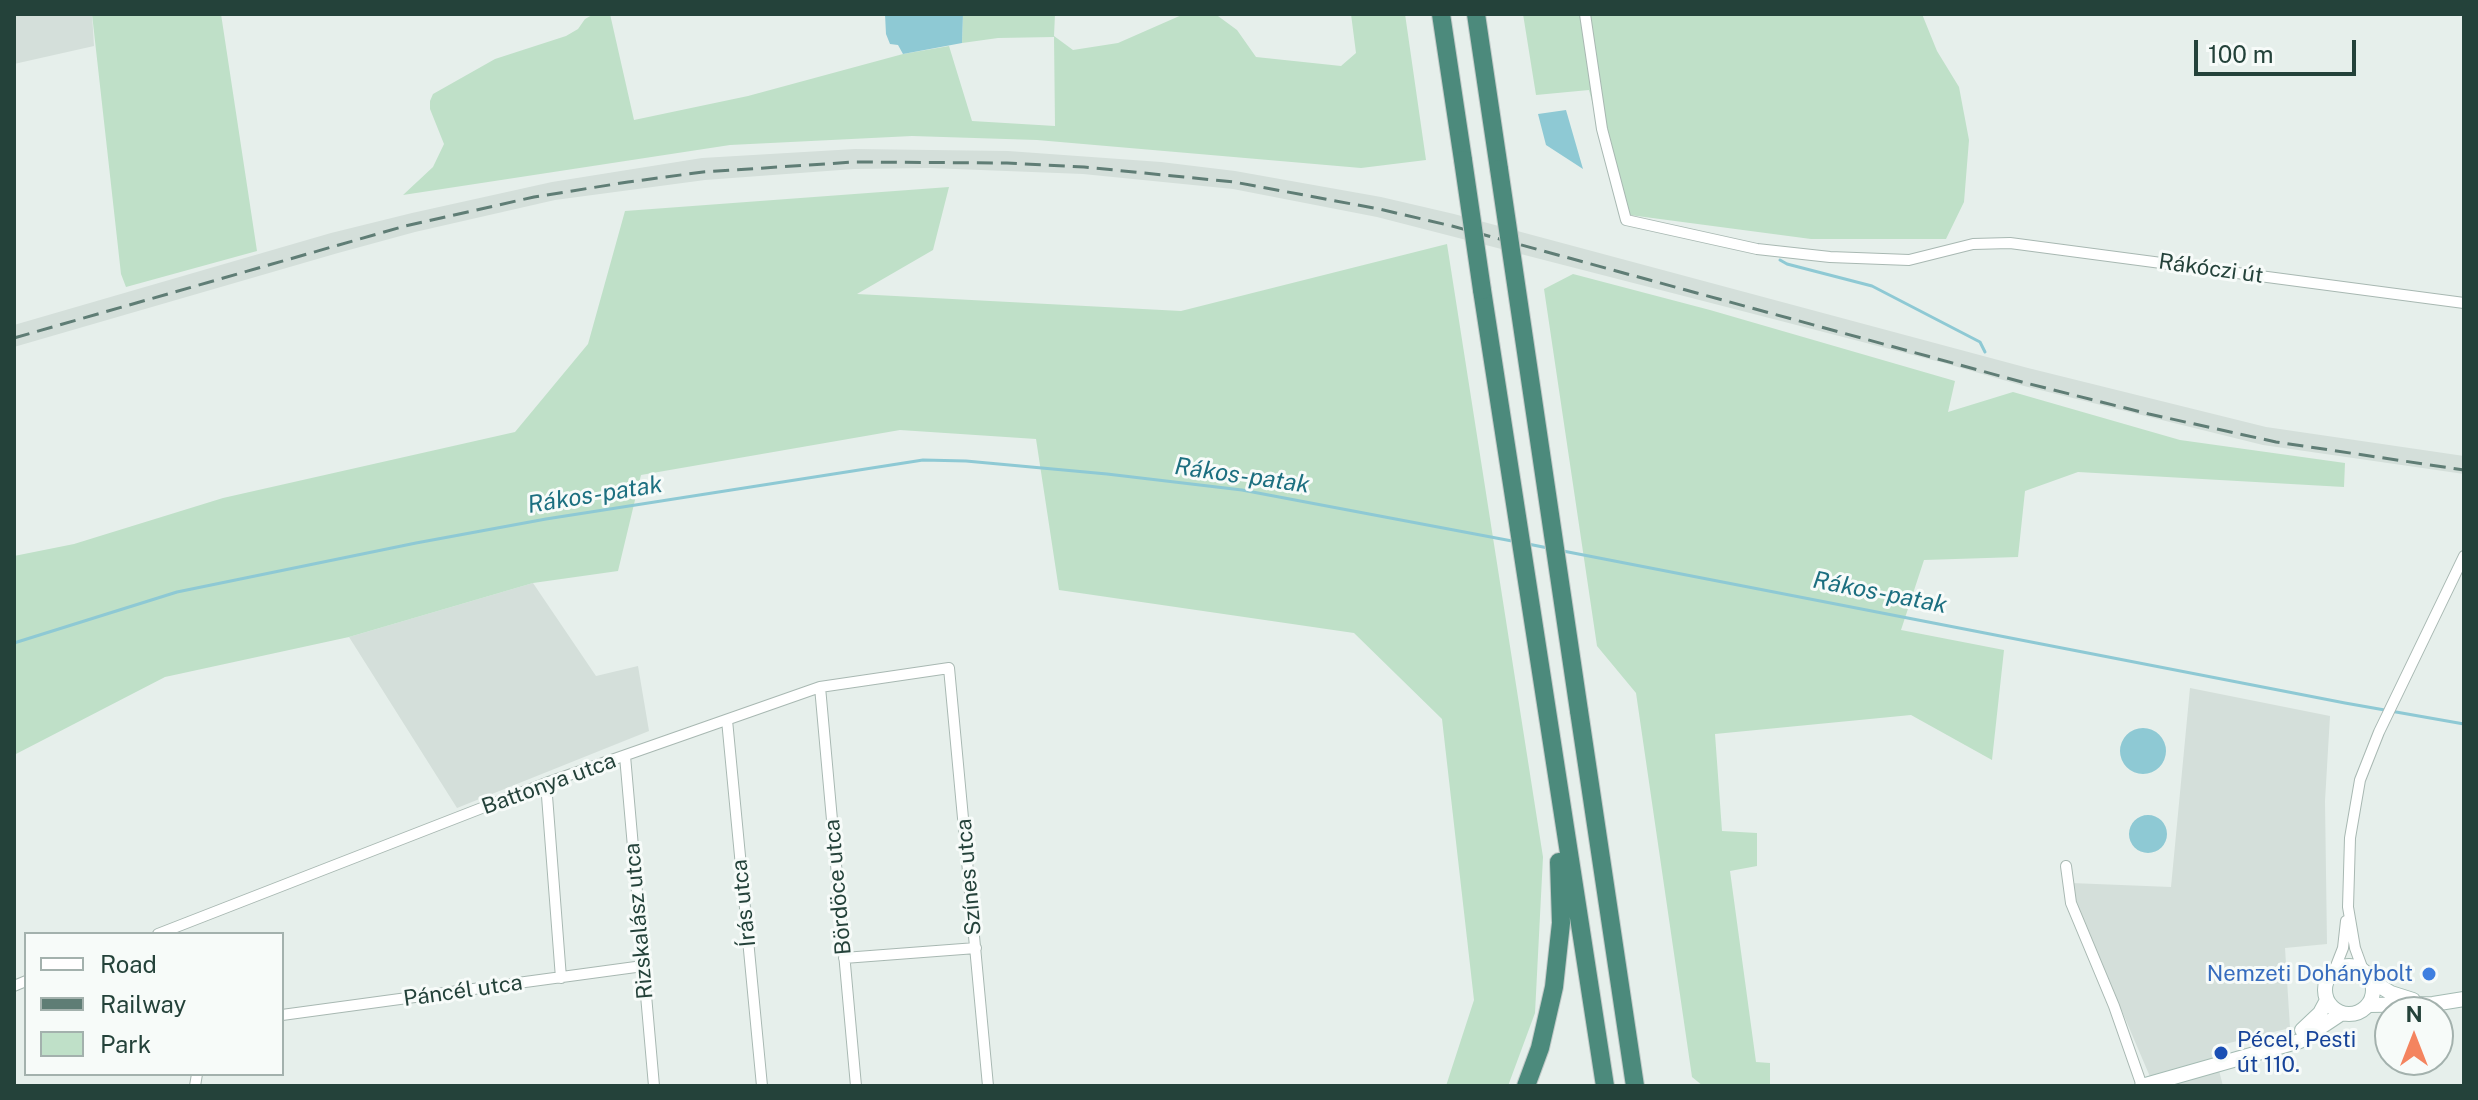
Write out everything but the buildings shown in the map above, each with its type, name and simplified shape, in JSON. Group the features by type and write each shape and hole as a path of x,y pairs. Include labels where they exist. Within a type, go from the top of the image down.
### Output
{"highway":[{"path":"1441,14 1544,704 1605,1086"},
{"path":"1476,14 1635,1086"},
{"path":"1526,1086 1545,1028 1558,960 1561,923 1558,791"}],"main road":[{"path":"2265,1050 2305,1028 2320,1013 2327,1000 2325,985 2334,971 2348,966 2402,996"},
{"path":"2327,1000 2342,1013 2355,1014 2369,1005 2373,998 2368,976"},
{"path":"2369,1005 2374,1005"},
{"path":"2142,1086 2300,1041 2342,1013"}],"street":[{"name":"Rákóczi út","path":"1585,14 1602,129 1626,220 1757,249 1830,257 1909,260 1973,244 2010,243 2464,303"},
{"path":"2334,971 2343,948 2354,807 2365,764 2464,556"},
{"name":"Battonya utca","path":"163,932 546,783 820,687 949,668"},
{"name":"Színes utca","path":"949,668 988,1086"},
{"name":"Bördöce utca","path":"820,687 856,1086"},
{"name":"Írás utca","path":"727,720 762,1086"},
{"name":"Rizskalász utca","path":"625,756 654,1086"},
{"path":"546,783 561,978"},
{"path":"2066,866 2071,903 2114,1006 2142,1086"},
{"path":"2348,907 2355,948 2368,976"},
{"path":"844,958 976,948"},
{"name":"Páncél utca","path":"284,1015 643,966"}],"shaded area":[{"path":"14,14 92,14 94,46 14,64"},
{"path":"855,149 1008,151 1161,162 1235,171 1381,197 2028,368 2266,427 2464,456 2464,474 2263,445 2024,386 1377,217 1233,189 1083,174 930,168 854,169 705,180 555,200 415,232 14,347 14,325 331,233 412,213 552,182 702,158"},
{"path":"533,583 596,676 638,666 649,731 457,808 349,637"},
{"path":"2190,688 2330,716 2325,801 2327,944 2285,948 2290,1028 2213,1047 2223,1086 2154,1086 2080,913 2071,883 2171,887"}],"green space":[{"path":"92,14 221,14 257,251 126,287 121,274"},
{"path":"594,14 610,14 634,120 748,96 903,54 949,46 972,121 1055,126 1054,37 998,38 962,43 963,14 1055,14 1054,36 1073,50 1118,43 1184,14 1218,16 1237,30 1256,57 1341,66 1356,53 1351,14 1405,14 1426,160 1361,168 1037,140 912,136 730,145 403,195 433,167 444,144 430,109 433,94 495,59 566,36"},
{"path":"1523,14 1922,14 1937,51 1959,87 1969,140 1964,202 1946,239 1811,239 1622,214 1589,90 1536,95"},
{"path":"949,187 933,250 857,294 1181,311 1447,244 1543,857 1535,1013 1508,1086 1446,1086 1474,1000 1442,719 1354,633 1059,590 1036,439 900,430 641,475 618,571 533,583 349,637 165,677 14,755 14,556 74,544 223,498 515,432 588,344 625,211"},
{"path":"1573,274 1955,381 1948,412 2013,392 2180,440 2345,463 2344,487 2078,472 2025,491 2018,557 1924,560 1901,630 2004,650 1992,760 1911,715 1715,734 1722,831 1757,833 1757,866 1730,871 1756,1062 1770,1063 1770,1086 1703,1086 1692,1077 1636,693 1597,646 1544,289"}],"water":[{"path":"885,14 963,14 962,43 903,54 898,45 890,44"},
{"path":"1566,110 1583,169 1546,145 1538,114"},
{"path":"2143,728 2159,735 2166,751 2159,767 2143,774 2127,767 2120,751 2127,735"},
{"path":"2148,815 2161,821 2167,834 2161,847 2148,853 2135,847 2129,834 2135,821"}],"waterway":[{"path":"1780,260 1872,286 1980,342 1985,352"},
{"name":"Rákos-patak","path":"14,643 177,592 416,543 546,519 923,460 1107,474 1242,490 1512,541"},
{"name":"Rákos-patak","path":"1528,544 1548,548"},
{"name":"Rákos-patak","path":"1563,551 2464,724"}],"railway":[{"path":"14,338 405,226 534,197 703,172 854,162 1084,167 1234,182 1379,209 2149,414 2276,442 2464,470"}],"place":[{"name":"Nemzeti Dohánybolt","path":"2429,974"},
{"name":"Pécel, Pesti út 110.","path":"2221,1053"}]}
